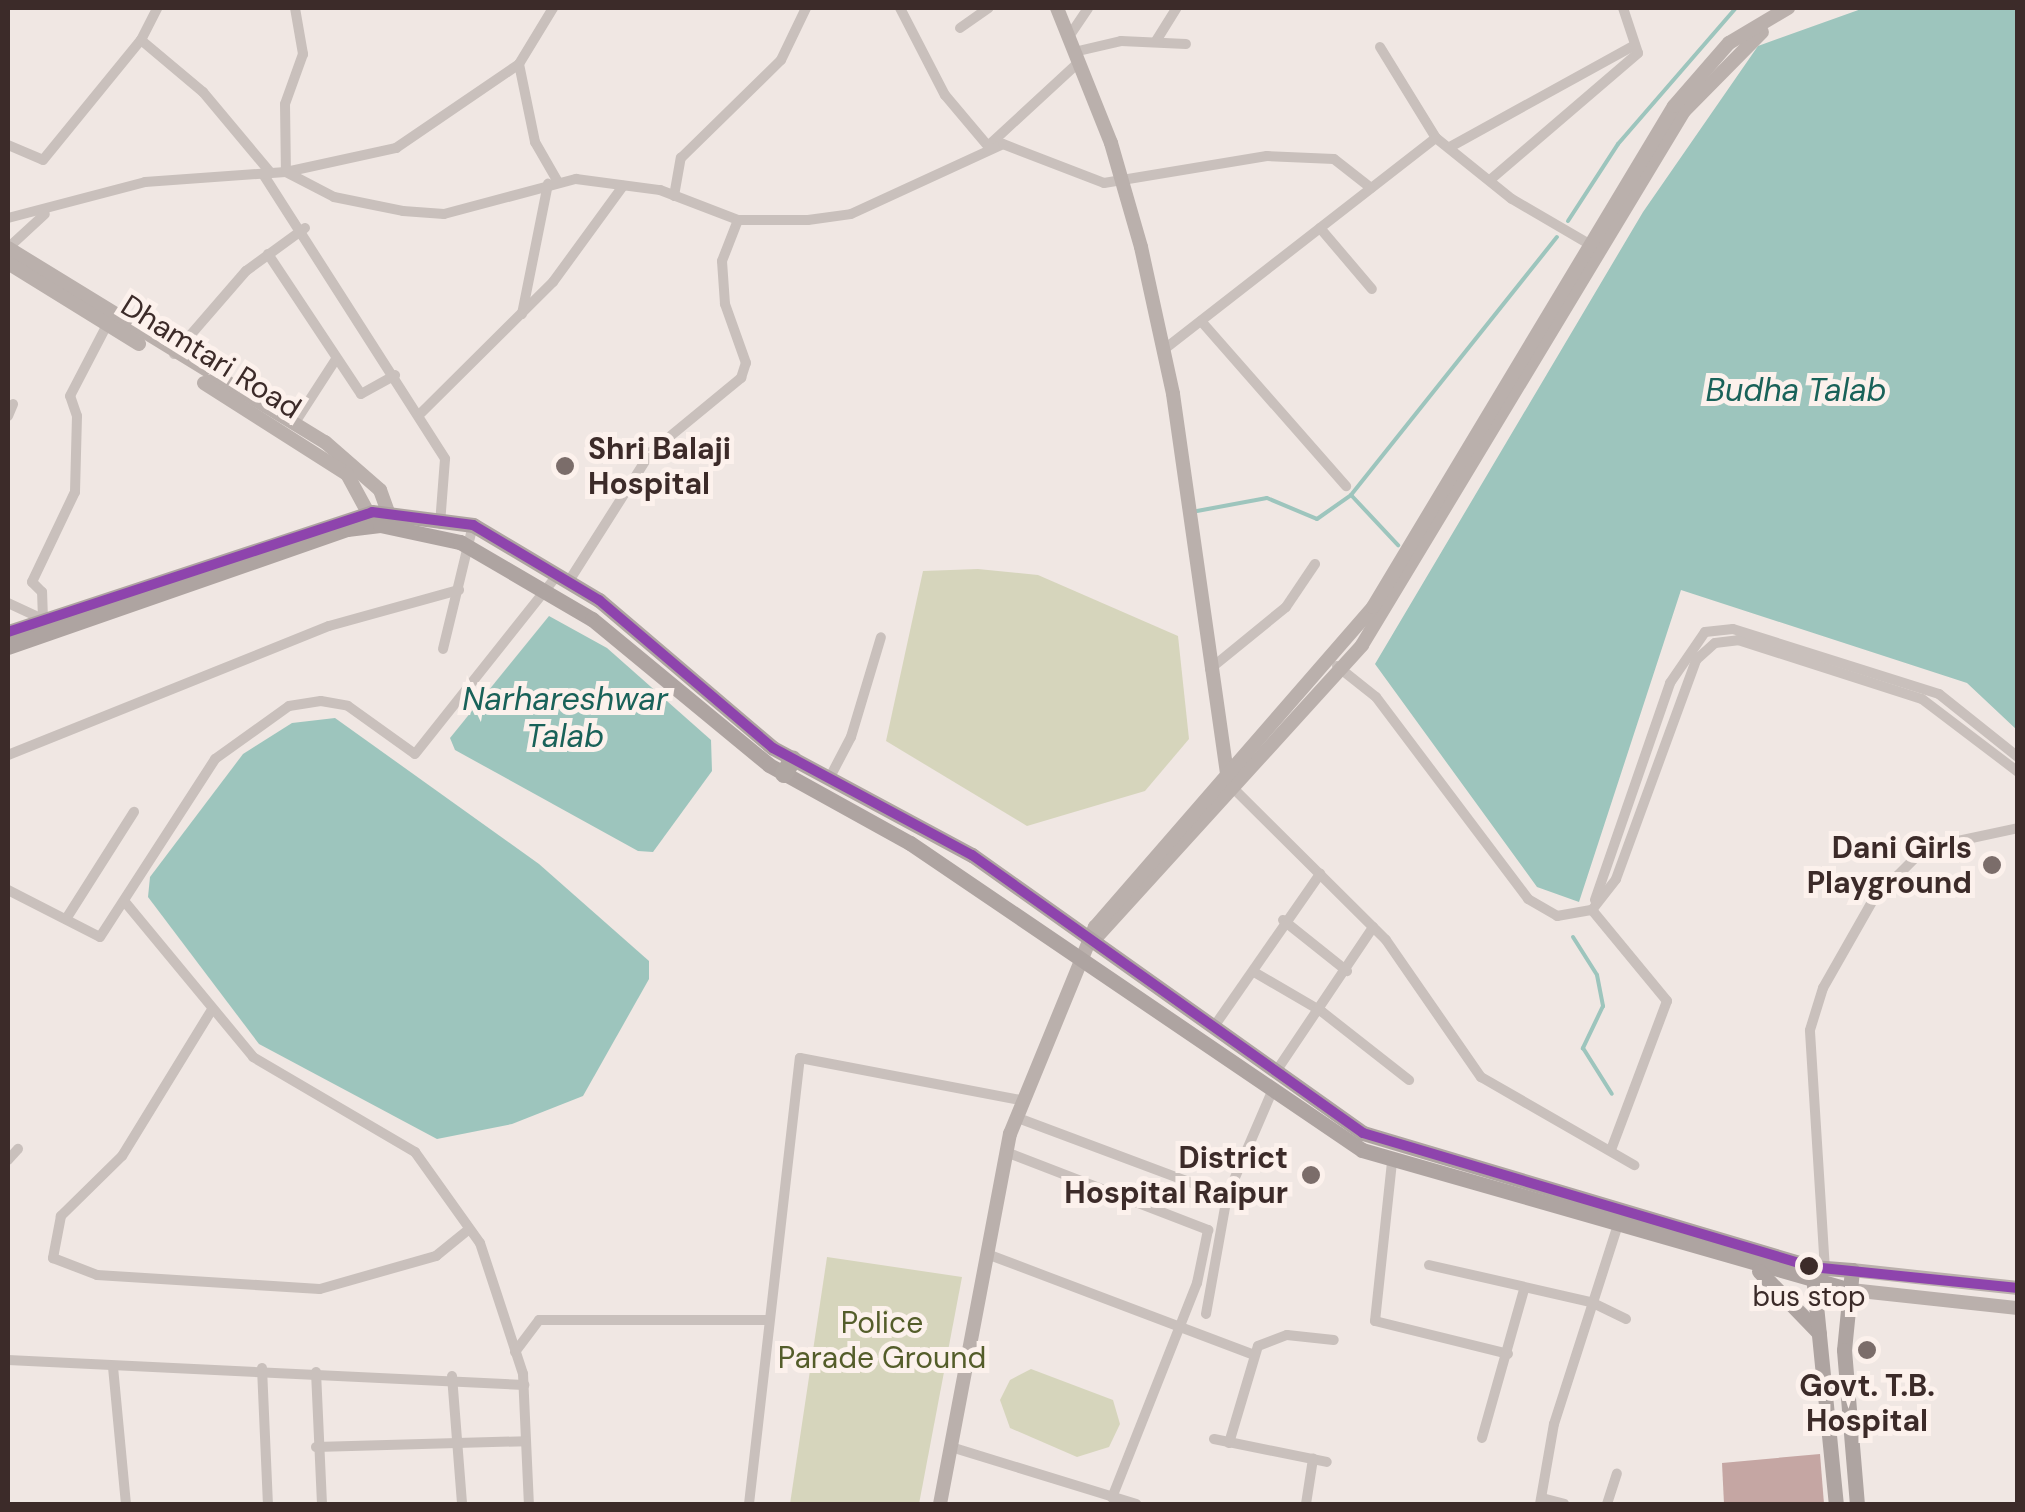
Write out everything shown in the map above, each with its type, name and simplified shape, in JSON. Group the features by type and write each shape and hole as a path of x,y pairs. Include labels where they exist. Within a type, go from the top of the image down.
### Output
{"main road":[{"path":"8,647 372,518"},
{"path":"8,632 372,518 442,519 473,526 564,578 788,766 829,779 972,855 1276,1073 1392,1146 1819,1269 1852,1270 1844,1350 1858,1504"},
{"path":"391,519 468,546 546,590 788,766 1083,960 1271,1094 1392,1162 1621,1215 1813,1285 1850,1290"},
{"path":"1749,1262 1822,1336"},
{"path":"1819,1269 1813,1285 1822,1336 1836,1504"}],"street":[{"path":"8,146 43,160 141,40 157,8"},
{"path":"286,172 285,104 304,54 295,8"},
{"path":"8,218 144,182 286,172 396,148 519,64 552,8"},
{"path":"674,196 681,158 780,60 806,8"},
{"path":"900,8 945,95 988,146 1122,182 1232,156 1334,159 1371,188"},
{"path":"960,28 988,8"},
{"path":"1057,8 1122,182 1162,351 1228,776 1373,926 1481,1077 1634,1165"},
{"path":"286,172 350,201 444,214 553,183 623,186 674,196 738,220 851,214 988,146 1073,51 1088,8"},
{"path":"1156,42 1177,8"},
{"path":"1490,180 1593,96 1638,53 1623,8"},
{"path":"1599,249 1643,150 1697,75 1729,42 1788,8"},
{"path":"940,1504 1006,1152 1092,941 1228,776 1397,596 1599,249 1684,112 1750,40 1801,8"},
{"path":"141,40 203,92 267,174 421,413 446,459 437,536"},
{"path":"1073,51 1156,42 1186,44"},
{"path":"1450,147 1635,45"},
{"path":"1380,47 1436,138 1490,180 1599,249"},
{"path":"519,64 535,142 553,183 522,315"},
{"path":"1162,351 1436,138"},
{"path":"421,413 522,315 623,186"},
{"path":"8,248 55,208"},
{"path":"8,890 100,937 215,759 289,706 320,701 348,706 414,754 546,590 564,578 651,452 741,378 746,363 725,304 722,261 738,220"},
{"path":"174,354 268,254 304,228"},
{"path":"1320,228 1372,289"},
{"name":"Dhamtari Road","path":"8,248 362,470 391,519"},
{"path":"268,254 361,394 395,375"},
{"name":"Dhamtari Road","path":"8,263 347,474 372,518"},
{"path":"1201,320 1346,486"},
{"path":"8,602 43,619 42,592 32,582 74,492 77,416 70,396 107,325"},
{"path":"294,424 336,359"},
{"path":"8,416 13,404"},
{"path":"443,649 473,526"},
{"path":"1209,670 1286,607 1315,564"},
{"path":"8,755 330,626 459,590"},
{"path":"1575,916 1606,881 1670,683 1704,632 1734,629 1939,694 2018,757"},
{"path":"829,779 851,738 880,637"},
{"path":"1335,664 1396,722 1528,899 1575,916 1592,910 1628,851 1696,660 1715,643 1738,640 1922,699 2018,772"},
{"path":"66,919 134,812"},
{"path":"1819,1269 1810,1030 1824,988 1873,900 1926,848 2018,828"},
{"path":"1213,1028 1254,972 1283,920 1320,874"},
{"path":"125,902 211,1011 253,1056 415,1152 480,1244 524,1385 529,1504"},
{"path":"1592,910 1668,1001 1611,1150"},
{"path":"1283,920 1347,971"},
{"path":"1276,1073 1321,1011 1373,926"},
{"path":"1254,972 1321,1011 1408,1080"},
{"path":"211,1011 122,1156 62,1216 53,1258 97,1275 320,1289 436,1256 468,1230"},
{"path":"749,1504 767,1320 804,1054 1026,1101"},
{"path":"1206,1314 1227,1196 1271,1094"},
{"path":"1018,1118 1227,1196"},
{"path":"8,1160 18,1149"},
{"path":"1006,1152 1203,1222 1207,1244 1112,1498"},
{"path":"1392,1162 1376,1321 1508,1354"},
{"path":"1564,1504 1541,1501 1554,1424 1621,1215"},
{"path":"987,1254 1254,1355"},
{"path":"1429,1265 1524,1290 1592,1302 1626,1320"},
{"path":"1852,1270 2018,1288"},
{"path":"1482,1438 1524,1290"},
{"path":"1850,1290 2018,1308"},
{"path":"515,1352 539,1320 767,1320"},
{"path":"1230,1443 1254,1355 1287,1335 1334,1340"},
{"path":"8,1360 114,1367 452,1376 524,1385"},
{"path":"114,1367 126,1504"},
{"path":"262,1368 268,1504"},
{"path":"316,1372 316,1447 322,1504"},
{"path":"452,1376 462,1504"},
{"path":"1214,1439 1327,1462"},
{"path":"316,1447 526,1442"},
{"path":"951,1447 1136,1504"},
{"path":"1306,1504 1313,1459"},
{"path":"1607,1504 1618,1474"}],"green space":[{"path":"978,569 1038,575 1178,636 1189,739 1145,791 1027,826 886,741 923,571"},
{"name":"Police Parade Ground","path":"827,1257 962,1277 919,1504 790,1504"},
{"path":"1031,1369 1113,1400 1120,1424 1109,1447 1077,1457 1010,1428 1000,1400 1010,1380"}],"water":[{"name":"Budha Talab","path":"1864,8 2017,8 2017,730 1967,683 1681,590 1579,902 1537,887 1375,664 1643,212 1758,46"},
{"name":"Narhareshwar Talab","path":"549,616 607,648 711,740 712,771 653,852 638,851 455,750 450,738"},
{"path":"335,718 539,864 649,961 649,979 583,1096 512,1124 437,1139 259,1044 148,897 150,877 243,754 292,723"}],"building":[{"path":"1820,1454 1824,1504 1724,1504 1722,1463"}],"waterway":[{"path":"1568,221 1618,144 1736,8"},
{"path":"1197,511 1267,498 1317,519 1351,495 1557,237"},
{"path":"1351,495 1398,545"},
{"path":"1573,937 1597,975 1603,1006 1583,1048 1612,1094"}],"transit line":[{"path":"8,632 372,512 473,525 599,600 773,748 972,855 1363,1133 1812,1267 2018,1288"}],"place":[{"name":"Shri Balaji Hospital","path":"565,466"},
{"name":"Dani Girls Playground","path":"1992,865"},
{"name":"District Hospital Raipur","path":"1311,1175"},
{"name":"bus stop","path":"1809,1266"},
{"name":"Govt. T.B. Hospital","path":"1867,1350"}]}
